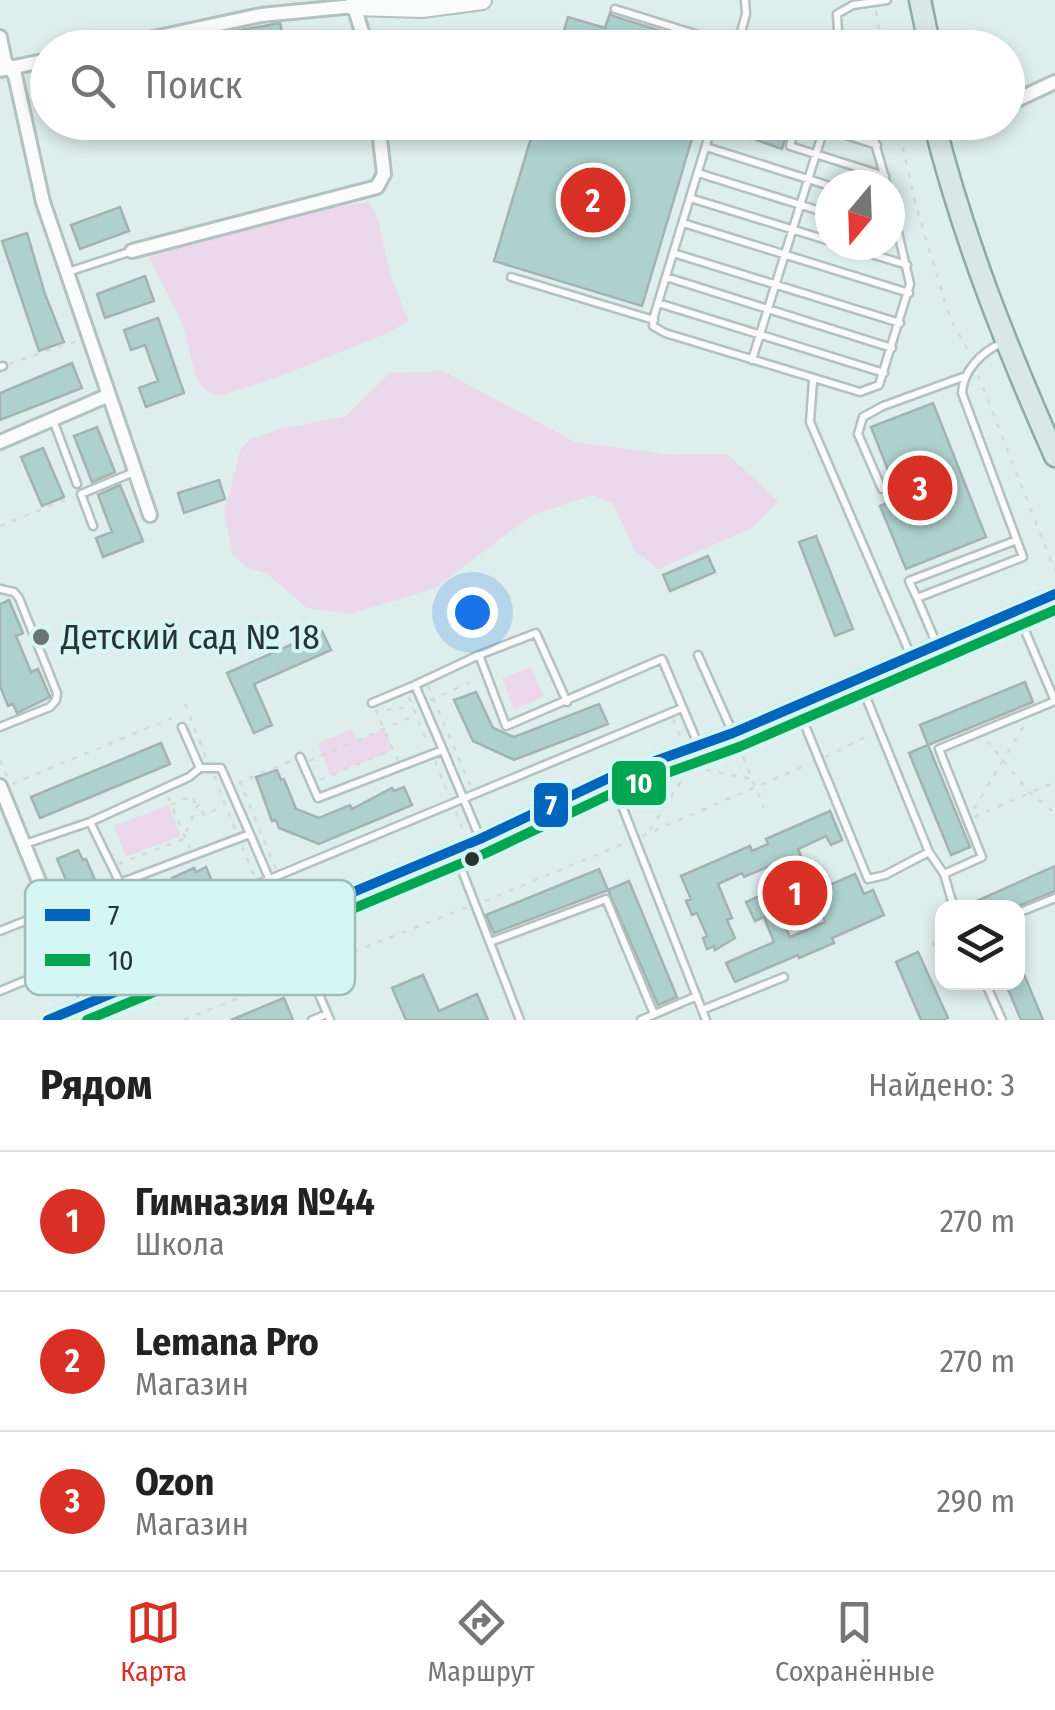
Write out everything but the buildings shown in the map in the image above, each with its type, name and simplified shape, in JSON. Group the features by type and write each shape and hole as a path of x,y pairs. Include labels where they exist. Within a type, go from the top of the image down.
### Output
{"main road":[{"path":"908,0 914,30"},
{"path":"920,0 926,30"},
{"path":"945,140 954,192 1005,342 1055,456"},
{"path":"946,140 985,270 1018,362 1055,444"}],"street":[{"path":"191,30 261,15 354,6 422,8 482,0"},
{"path":"354,6 361,30"},
{"path":"0,37 5,69"},
{"path":"5,69 30,64"},
{"path":"5,69 15,75 43,202 150,515"},
{"path":"1025,96 1055,82"},
{"path":"132,251 377,187 384,174 380,140"},
{"path":"0,442 109,395"},
{"path":"355,890 480,839 610,777 797,706 1055,594"},
{"path":"0,787 39,880"},
{"path":"86,995 88,1001"},
{"path":"48,1020 102,995"}],"lane":[{"path":"741,30 745,0"},
{"path":"838,30 837,14 853,5 887,0"},
{"path":"614,9 681,30"},
{"path":"708,140 653,326 665,333 860,392 879,385 884,372 909,293 905,260"},
{"path":"792,140 790,146 866,170"},
{"path":"752,360 820,140"},
{"path":"863,140 877,145"},
{"path":"875,140 883,170"},
{"path":"706,147 815,182"},
{"path":"698,173 815,209"},
{"path":"690,198 815,237"},
{"path":"682,223 909,293"},
{"path":"67,272 132,251"},
{"path":"674,253 900,323"},
{"path":"890,260 906,265"},
{"path":"512,277 654,320"},
{"path":"666,277 892,348"},
{"path":"658,304 884,372"},
{"path":"882,489 858,434 863,416 963,377 989,348 1005,342"},
{"path":"917,598 1023,557 962,394 963,377"},
{"path":"813,379 810,422 911,657"},
{"path":"52,419 78,484"},
{"path":"94,526 81,494 135,472"},
{"path":"938,646 909,581 1016,540"},
{"path":"0,589 14,592 19,598 57,693 50,707 2,726 0,716"},
{"path":"944,874 982,857 939,748 1055,702 1017,612"},
{"path":"372,703 536,633 567,702"},
{"path":"479,655 506,726 662,658 698,745"},
{"path":"698,655 732,732"},
{"path":"859,679 928,852 944,874 952,900"},
{"path":"415,684 480,839"},
{"path":"797,706 868,879 885,876 928,852"},
{"path":"24,844 90,822 200,768 221,768 268,880 682,708"},
{"path":"182,727 200,768"},
{"path":"302,760 318,798 443,750"},
{"path":"610,777 706,1020"},
{"path":"90,822 119,880"},
{"path":"125,880 250,834"},
{"path":"454,850 520,1020"},
{"path":"1025,910 1055,898"},
{"path":"490,942 606,899 654,1014"},
{"path":"0,930 25,920"},
{"path":"702,1010 784,978"},
{"path":"0,991 25,981"},
{"path":"989,990 1002,1020"},
{"path":"640,1020 697,996"},
{"path":"312,1020 328,1017"}],"path":[{"path":"874,2 879,30"},
{"path":"901,140 916,206 950,318 968,348 1055,571"},
{"path":"2,367 89,336"},
{"path":"0,526 81,494"},
{"path":"426,680 474,795"},
{"path":"184,704 256,880"},
{"path":"968,820 1033,710"},
{"path":"671,713 681,741"},
{"path":"279,875 240,782 416,716"},
{"path":"0,787 172,718"},
{"path":"311,783 393,750 384,729"},
{"path":"355,952 635,840 878,731"},
{"path":"732,732 764,808"},
{"path":"979,732 1030,793 1055,813"},
{"path":"648,834 690,767 752,778"},
{"path":"968,820 1055,782"},
{"path":"165,788 193,855"},
{"path":"112,866 184,839 196,807 192,796 171,805"},
{"path":"196,807 200,804 204,815 226,806"},
{"path":"184,1020 246,995"}],"shaded area":[{"path":"369,202 408,321 390,332 270,380 218,396 206,390 197,381 182,322 147,254 327,208"},
{"path":"443,371 575,442 672,455 727,454 778,501 754,527 658,569 635,551 613,503 592,495 532,515 435,588 350,614 307,608 266,573 246,567 233,555 224,515 241,448 251,439 346,416 390,373"},
{"path":"531,667 544,697 514,709 502,678"},
{"path":"352,729 357,741 384,729 393,750 330,775 318,743"},
{"path":"169,805 180,836 126,857 114,826"}],"transit line":[{"name":"7","path":"355,891 480,839 611,777 733,733 1055,594"},
{"name":"10","path":"355,908 486,853 617,791 739,747 1055,610"},
{"name":"7","path":"48,1020 108,995"},
{"name":"10","path":"87,1020 147,995"}],"place":[{"name":"Lemana Pro","path":"593,200"},
{"name":"Ozon","path":"920,488"},
{"name":"Детский сад № 18","path":"41,637"},
{"name":"Гимназия №44","path":"795,893"}]}
